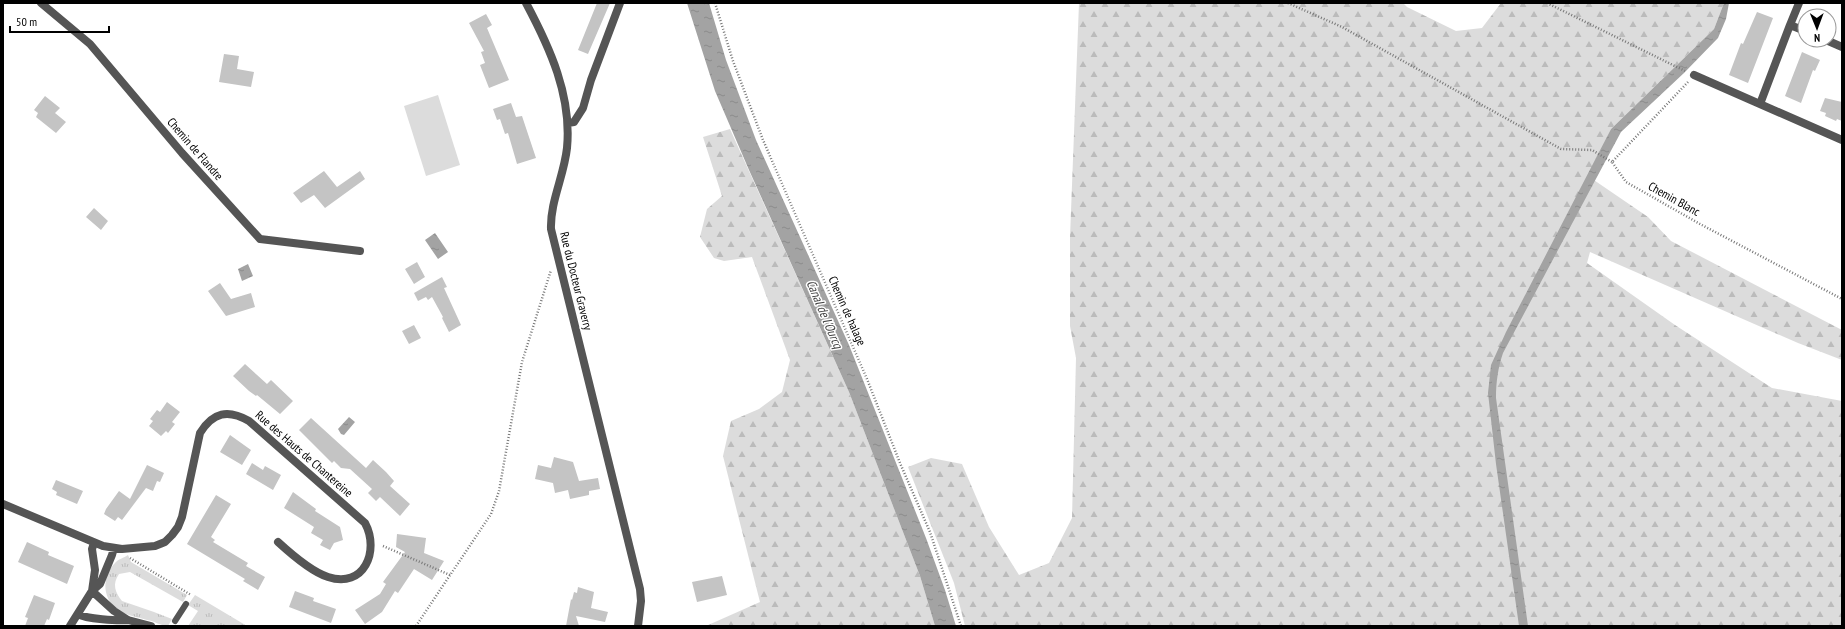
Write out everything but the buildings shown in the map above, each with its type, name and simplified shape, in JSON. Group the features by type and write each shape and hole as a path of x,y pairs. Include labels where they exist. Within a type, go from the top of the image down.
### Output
{"street":[{"name":"Chemin de Flandre","path":"41,3 90,44 182,153 260,239 360,251"},
{"name":"Rue du Docteur Graverry","path":"526,3 548,44 560,76 568,123 567,150 551,220 551,230 640,589 641,601 638,626"},
{"path":"568,123 574,122 583,108 591,80 620,3"},
{"path":"1760,104 1798,3"},
{"path":"1790,25 1797,28"},
{"path":"1694,75 1842,140"},
{"name":"Rue des Hauts de Chantereine","path":"3,504 94,543 114,548 139,548 154,546 165,542 172,535 182,517 200,433 206,423 216,416 227,413 238,415 249,421 366,523 372,542 369,560 364,569 352,576 338,579 327,577 295,558 278,542"},
{"path":"92,591 95,570 92,549 94,543"},
{"path":"70,626 92,591 100,584 114,548"},
{"path":"92,591 128,620 151,626"},
{"path":"78,614 85,618 121,621 128,620"}],"lane":[{"path":"175,621 186,604"}],"path":[{"name":"Chemin de halage","path":"715,3 733,61 763,140 868,379 900,463 930,532 961,626"},
{"path":"1288,3 1342,27 1561,149 1592,150 1612,162 1694,75 1547,3"},
{"name":"Chemin Blanc","path":"1612,162 1626,182 1700,224 1842,299"},
{"path":"416,626 491,514 500,491 522,362 552,264 559,262"},
{"path":"383,546 450,575"},
{"path":"130,555 134,561 191,595 186,604"}],"green space":[{"path":"1079,3 1403,3 1407,7 1456,31 1482,28 1501,3 1724,3 1714,29 1611,129 1588,176 1648,217 1671,241 1842,330 1842,360 1798,343 1590,252 1587,263 1675,325 1772,388 1842,401 1842,626 965,626 954,583 908,467 931,458 962,464 989,527 1019,575 1049,563 1072,518 1076,358 1070,326 1070,237"},
{"path":"438,95 460,165 426,176 404,106"},
{"path":"730,129 849,392 920,576 935,626 706,626 760,602 723,456 731,421 759,409 782,392 790,360 752,257 724,261 714,258 700,237 707,209 722,196 703,137"},
{"path":"128,555 131,562 187,595 183,602 130,572 119,574 115,588 122,601 172,619 168,626 126,614 114,607 110,601 106,588 107,575 116,562"},
{"path":"195,595 247,626 188,626 198,611 188,605"}],"water":[{"name":"Canal de l'Ourcq","path":"687,3 709,3 726,60 756,140 849,345 926,538 945,590 956,626 935,626 920,576 849,392 715,91"},
{"path":"1724,3 1729,3 1726,19 1718,38 1684,73 1621,132 1503,353 1496,386 1496,398 1528,626 1519,626 1496,464 1488,393 1491,365 1506,332 1611,129 1714,29"},
{"path":"435,233 448,252 438,259 425,240"},
{"path":"248,264 253,276 242,281 238,269"},
{"path":"349,417 355,422 344,435 341,434 338,429"}]}
